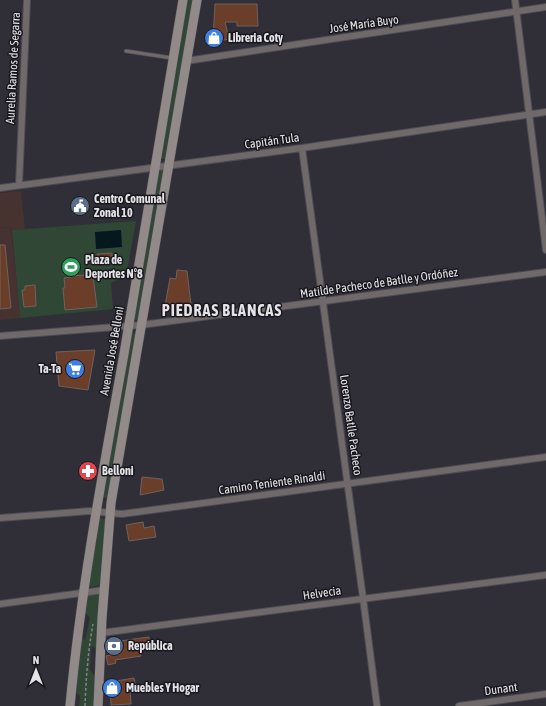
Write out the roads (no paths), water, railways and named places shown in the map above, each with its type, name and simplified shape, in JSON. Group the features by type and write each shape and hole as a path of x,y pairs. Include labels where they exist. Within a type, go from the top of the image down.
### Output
{"main road":[{"name":"Avenida José Belloni","path":"70,706 96,511 129,326 183,0"},
{"name":"Avenida José Belloni","path":"98,706 101,633 111,503 197,0"}],"street":[{"name":"Aurelia Ramos de Segarra","path":"19,185 27,0"},
{"path":"515,0 546,250"},
{"name":"José María Buyo","path":"186,61 546,7"},
{"name":"Capitán Tula","path":"0,188 302,148 546,112"},
{"name":"Lorenzo Batlle Pacheco","path":"302,148 377,706"},
{"name":"Matilde Pacheco de Batlle y Ordóñez","path":"0,336 141,326 546,272"},
{"name":"Camino Teniente Rinaldi","path":"0,518 96,511 122,514 546,457"},
{"name":"Helvecia","path":"101,633 546,575"},
{"path":"0,604 104,590"},
{"name":"Dunant","path":"459,706 546,694"}],"lane":[{"path":"126,51 174,58"}],"place":[{"name":"Libreria Coty","path":"214,38"},
{"name":"Centro Comunal Zonal 10","path":"80,206"},
{"name":"Plaza de Deportes N°8","path":"71,267"},
{"name":"Ta-Ta","path":"75,369"},
{"name":"Belloni","path":"88,471"},
{"name":"República","path":"114,646"},
{"name":"Muebles Y Hogar","path":"112,688"}],"district":[{"name":"PIEDRAS BLANCAS","path":"222,310"}]}
